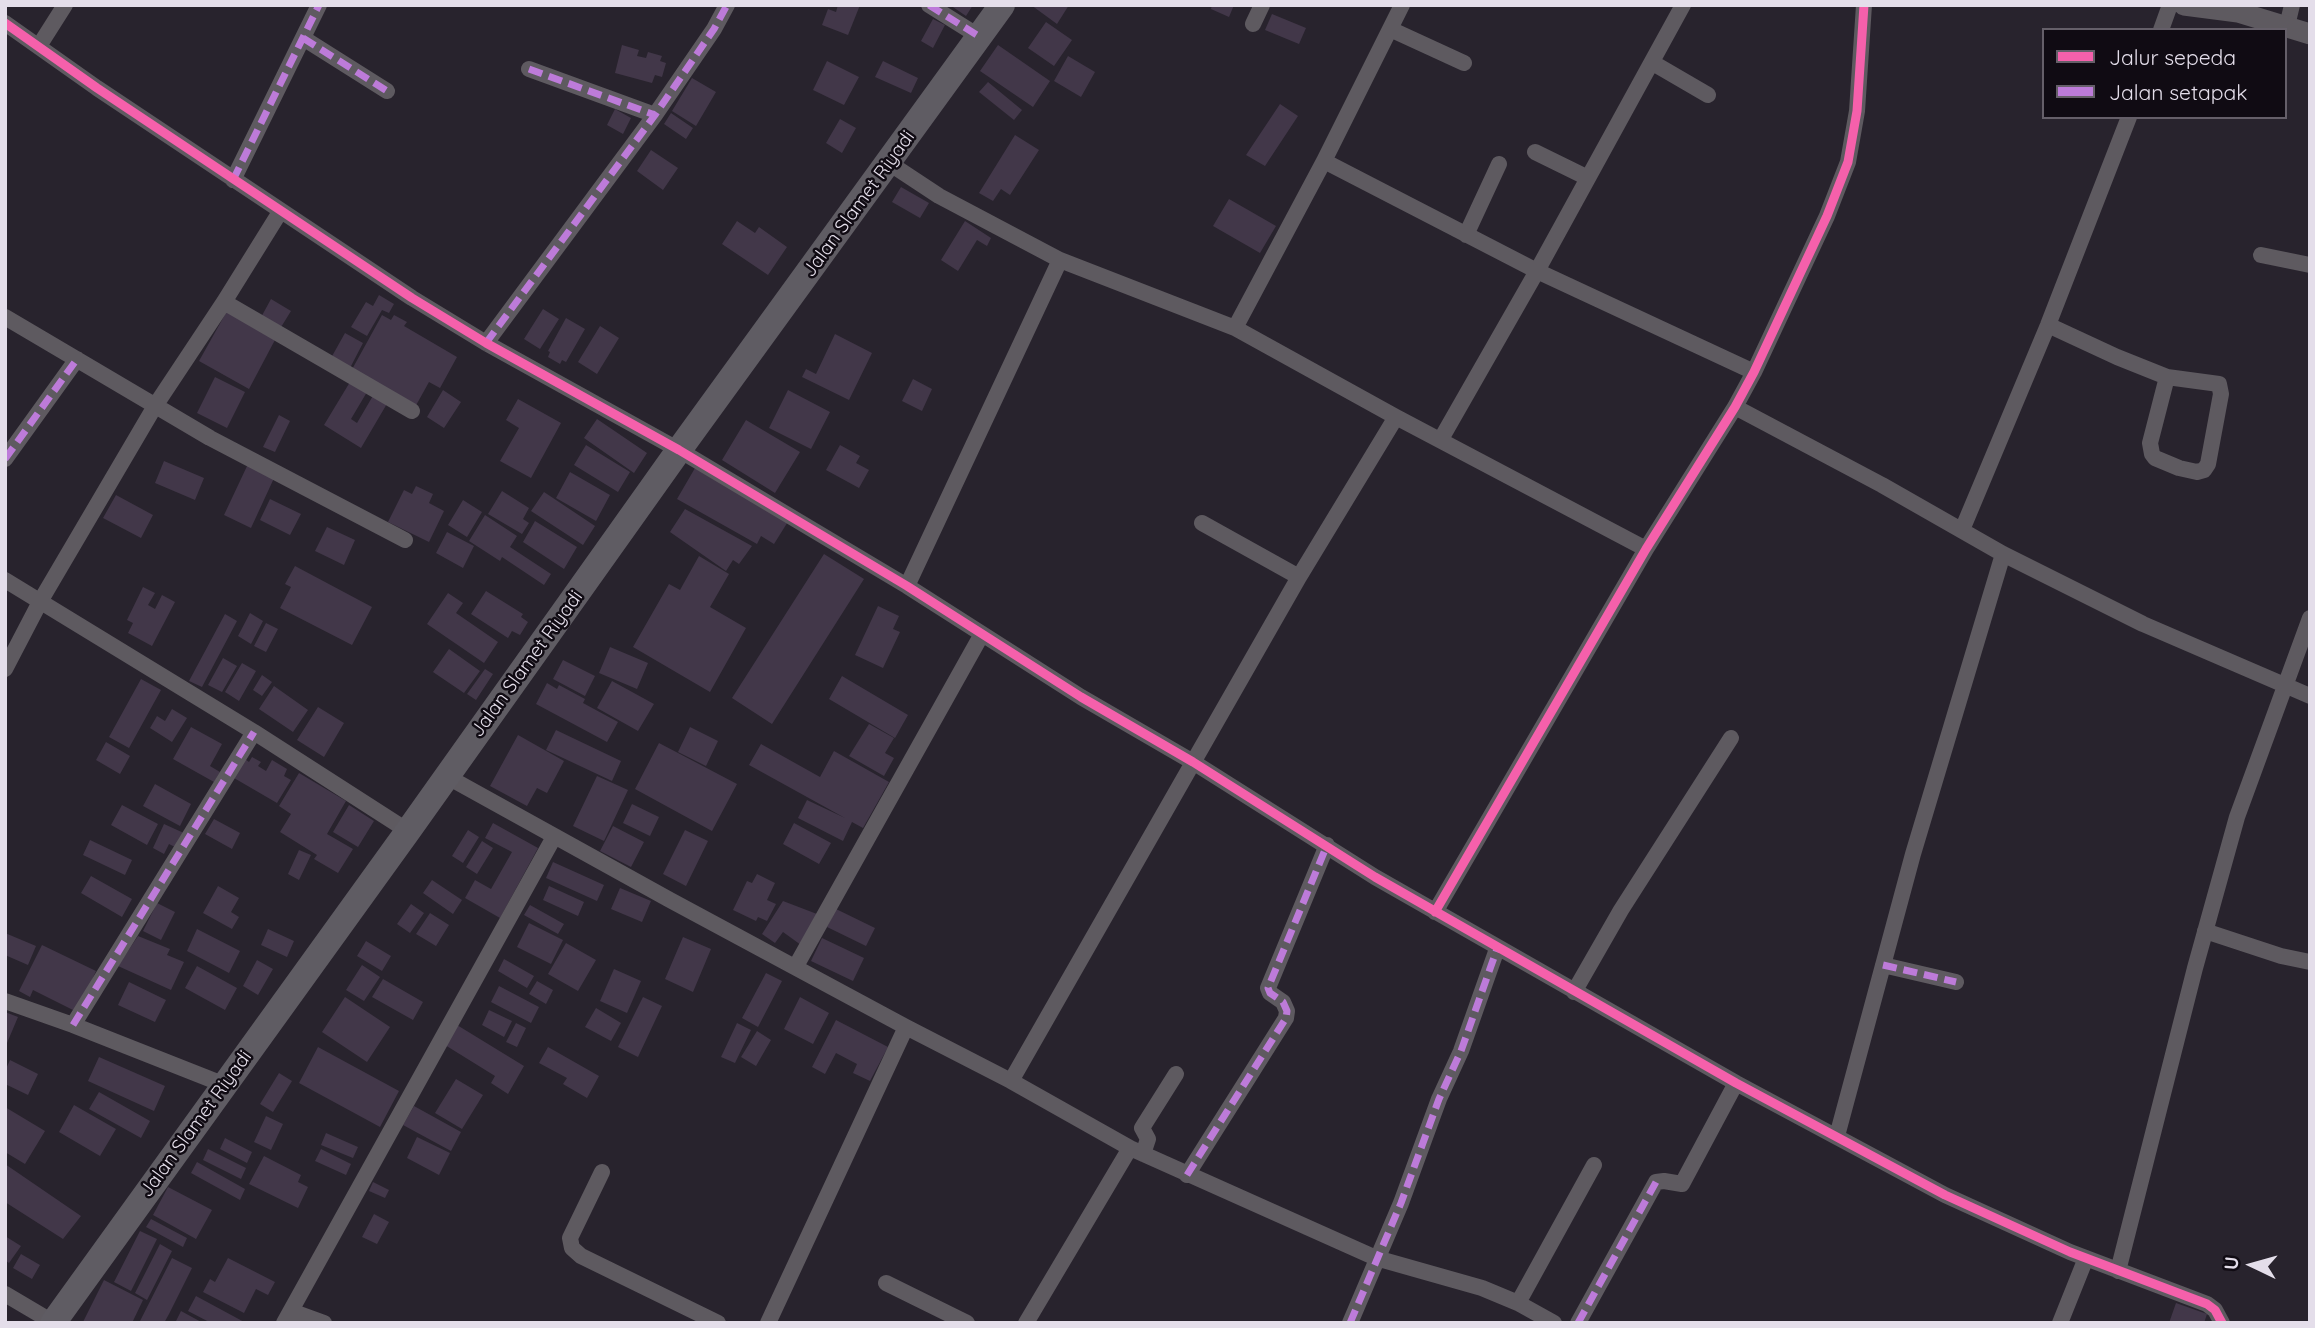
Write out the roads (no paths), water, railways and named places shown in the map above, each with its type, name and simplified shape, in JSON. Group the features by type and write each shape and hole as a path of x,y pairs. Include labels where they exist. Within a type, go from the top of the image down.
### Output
{"main road":[{"name":"Jalan Slamet Riyadi","path":"53,1323 1002,5"}],"street":[{"path":"39,46 65,5"},
{"path":"233,180 319,5"},
{"path":"486,343 655,115 714,29 727,5"},
{"path":"929,5 980,37"},
{"path":"1253,24 1262,5"},
{"path":"1235,328 1324,161 1402,5"},
{"path":"1441,439 1683,5"},
{"path":"1435,912 1646,549 1754,372 1827,216 1848,162 1857,111 1864,5"},
{"path":"2162,28 2170,5"},
{"path":"2184,5 2238,12 2310,34"},
{"path":"2287,26 2292,5"},
{"path":"5,23 280,212 412,298 486,343 679,450 907,586 1081,697 1193,762 1435,912 1736,1083 1958,1201 2086,1258 2207,1304 2215,1310 2222,1323"},
{"path":"1390,29 1464,63"},
{"path":"303,38 387,91"},
{"path":"1653,63 1708,95"},
{"path":"529,69 655,115"},
{"path":"1962,530 2048,325 2128,119"},
{"path":"1535,152 1588,178"},
{"path":"1324,161 1537,271 1754,372"},
{"path":"889,163 939,196 1060,260 1235,328 1396,417 1646,549"},
{"path":"1466,235 1499,164"},
{"path":"5,669 41,600 155,406 280,212"},
{"path":"2261,255 2310,265"},
{"path":"907,586 1060,260"},
{"path":"224,302 412,411"},
{"path":"5,317 210,438 405,540"},
{"path":"2048,325 2167,377 2214,383 2221,388 2208,464 2204,470 2197,472 2179,468 2155,458 2152,454 2150,443 2167,377"},
{"path":"5,459 77,359"},
{"path":"1735,407 2003,554 2143,624 2310,696"},
{"path":"1012,1081 1299,577 1396,417"},
{"path":"1202,523 1299,577"},
{"path":"1837,1136 1913,854 2003,554"},
{"path":"5,580 254,732 408,831"},
{"path":"2118,1270 2237,817 2310,618"},
{"path":"796,966 982,634"},
{"path":"74,1025 254,732"},
{"path":"1574,992 1620,910 1731,738"},
{"path":"446,776 1137,1151 1376,1258 1458,1280 1518,1303 1554,1323"},
{"path":"324,1323 287,1317 554,836"},
{"path":"1187,1175 1286,1018 1287,1011 1283,1002 1270,993 1268,988 1327,845"},
{"path":"2205,931 2281,956 2310,962"},
{"path":"1350,1323 1401,1203 1439,1099 1461,1051 1497,948"},
{"path":"1883,965 1956,982"},
{"path":"5,1002 74,1025 225,1085"},
{"path":"768,1323 906,1027"},
{"path":"1026,1323 1137,1151 1148,1139 1142,1128 1176,1074"},
{"path":"1578,1323 1656,1182 1682,1184 1736,1083"},
{"path":"1518,1303 1594,1165"},
{"path":"601,1172 570,1238 572,1248 581,1256 718,1323"},
{"path":"2060,1323 2086,1258"},
{"path":"886,1283 967,1323"},
{"path":"5,1294 53,1323"}]}
